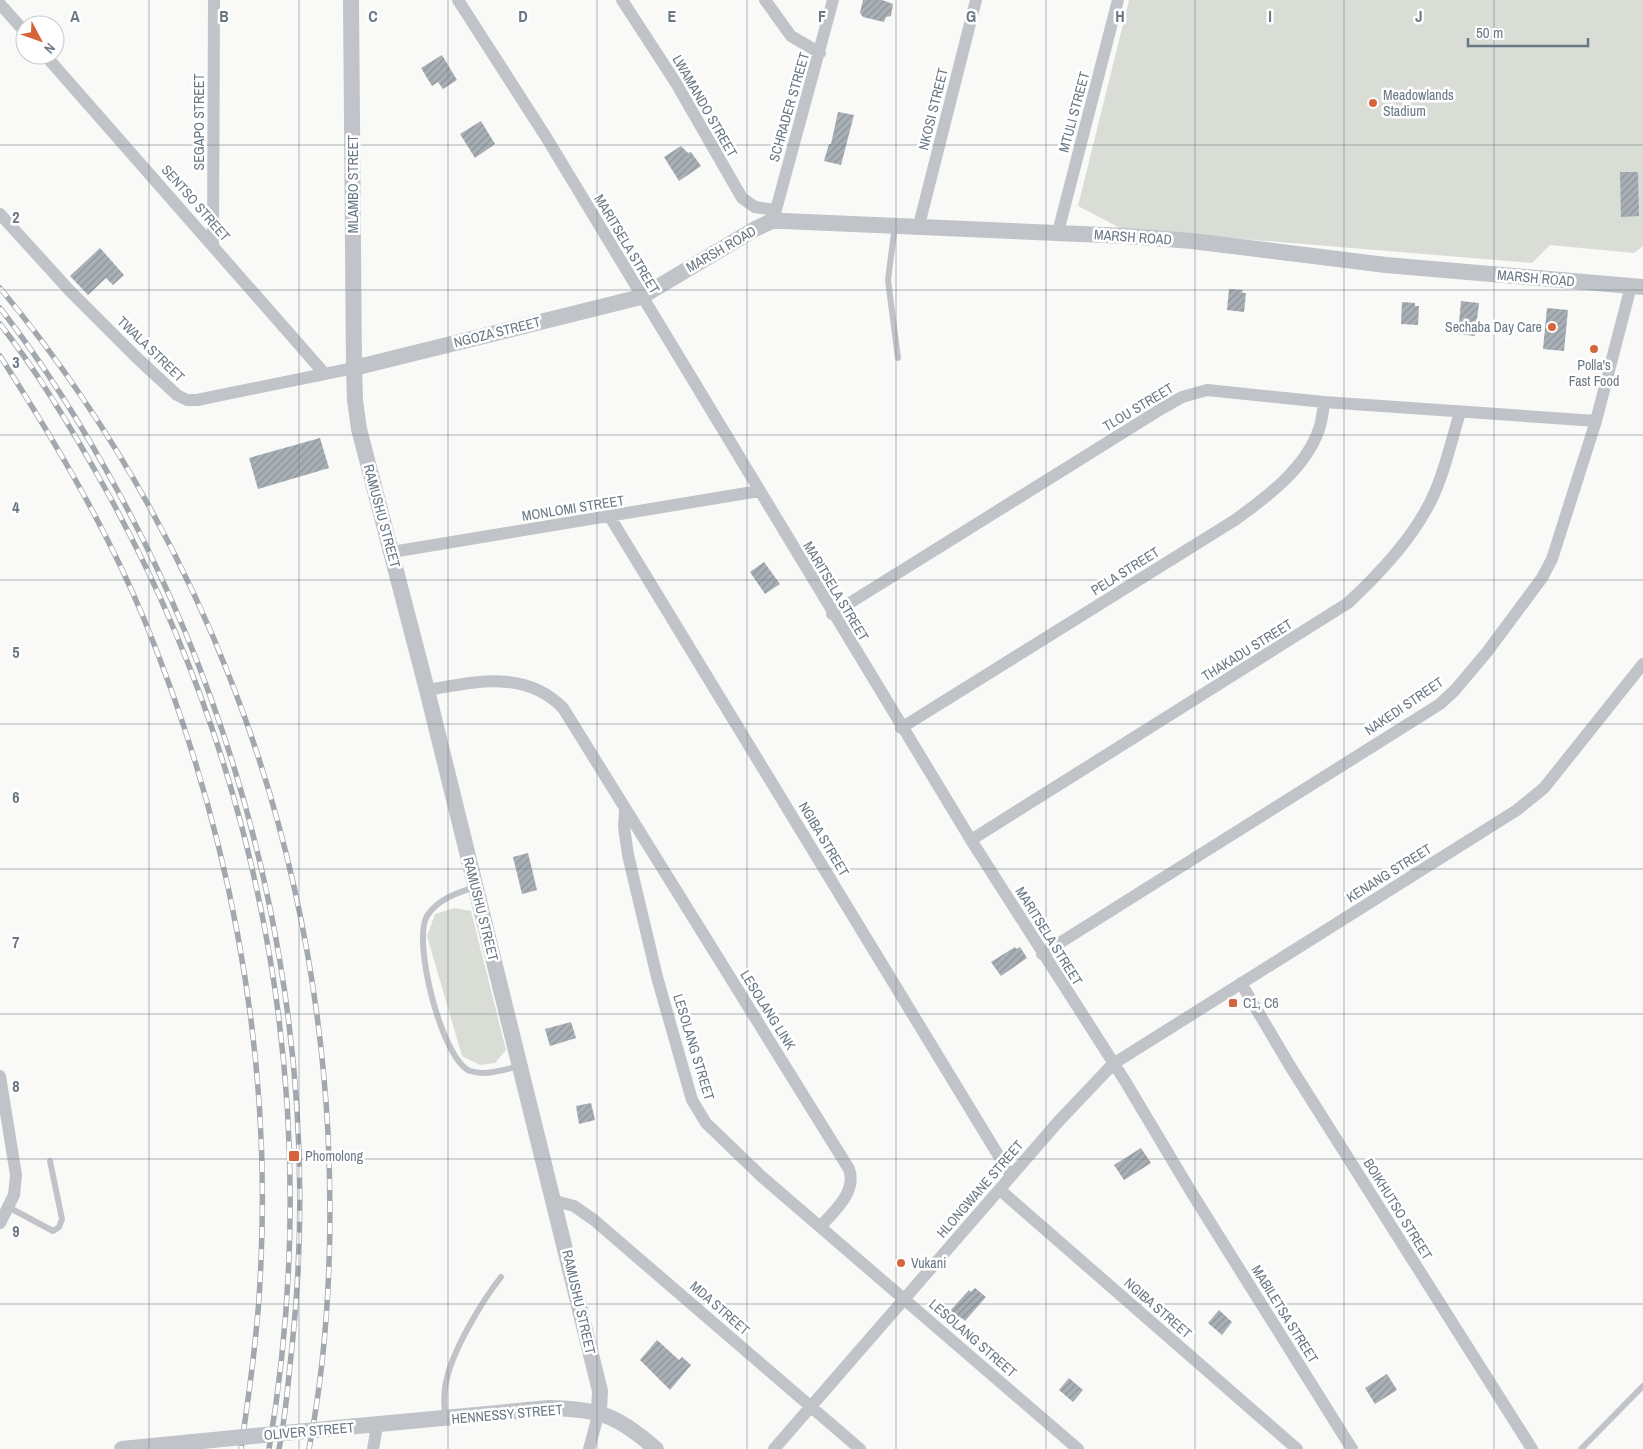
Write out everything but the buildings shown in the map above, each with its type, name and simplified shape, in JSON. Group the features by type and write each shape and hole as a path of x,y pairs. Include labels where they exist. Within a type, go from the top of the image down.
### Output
{"street":[{"name":"SEGAPO STREET","path":"213,244 214,0"},
{"name":"MLAMBO STREET","path":"352,0 354,368"},
{"name":"MARITSELA STREET","path":"458,0 546,137 902,728 1193,1195"},
{"name":"LWAMANDO STREET","path":"622,0 676,83 742,198 774,216"},
{"path":"765,0 791,36 820,53"},
{"name":"SCHRADER STREET","path":"774,216 833,0"},
{"name":"NKOSI STREET","path":"919,225 976,0"},
{"name":"MTULI STREET","path":"1058,232 1118,0"},
{"path":"0,4 15,21"},
{"name":"SENTSO STREET","path":"54,65 213,244 324,373"},
{"name":"TWALA STREET","path":"0,214 122,343 182,398 196,400 354,368"},
{"name":"MARSH ROAD","path":"641,296 774,216 1192,241 1386,264 1637,286"},
{"name":"NAKEDI STREET","path":"1042,954 1440,704 1455,690 1487,652 1548,568 1596,421 1637,286"},
{"name":"NGOZA STREET","path":"354,368 641,296"},
{"name":"RAMUSHU STREET","path":"354,368 354,400 359,429 427,690 600,1391 599,1412 589,1449"},
{"name":"TLOU STREET","path":"832,614 1182,397 1207,390 1460,413 1596,421"},
{"name":"PELA STREET","path":"902,728 1227,526 1263,500 1285,479 1310,448 1319,428 1324,402"},
{"name":"THAKADU STREET","path":"971,840 1348,603 1379,572 1414,529 1427,509 1460,413"},
{"name":"MONLOMI STREET","path":"392,552 759,491"},
{"name":"NGIBA STREET","path":"610,517 1011,1176"},
{"name":"KENANG STREET","path":"1113,1064 1530,800 1544,788 1643,664"},
{"path":"427,690 470,683 508,681 524,683 546,693 563,708 625,810"},
{"name":"LESOLANG LINK","path":"625,810 850,1169 852,1176 850,1189 821,1226"},
{"name":"LESOLANG STREET","path":"625,810 624,827 632,873 657,977 692,1100 708,1126 761,1176 905,1298 1078,1449"},
{"name":"BOIKHUTSO STREET","path":"1241,983 1290,1066 1532,1449"},
{"name":"HLONGWANE STREET","path":"774,1449 1081,1096 1113,1064"},
{"path":"0,1076 16,1175 14,1195 10,1208 0,1223"},
{"name":"NGIBA STREET","path":"1000,1190 1297,1449"},
{"name":"MABILETSA STREET","path":"1193,1195 1352,1449"},
{"name":"MDA STREET","path":"554,1201 574,1206 594,1220 860,1449"},
{"name":"HENNESSY STREET","path":"377,1426 548,1408 599,1412 620,1421 656,1449"},
{"path":"373,1449 377,1426"},
{"name":"OLIVER STREET","path":"122,1449 336,1428 377,1426"}],"lane":[{"path":"895,224 888,280 898,358"},
{"path":"476,887 449,897 436,905 427,917 422,930 424,966 446,1041 461,1066 470,1071 479,1072 499,1071 519,1066"},
{"path":"10,1208 53,1231 59,1227 62,1219 50,1161"},
{"path":"445,1419 444,1392 452,1364 483,1302 501,1277"},
{"path":"1581,1449 1643,1386"}],"shaded area":[{"name":"Meadowlands Stadium","path":"1129,0 1643,0 1643,246 1634,253 1550,245 1532,263 1122,229 1078,206"},
{"path":"455,908 471,911 506,1050 495,1063 480,1065 462,1056 427,936 435,914"}],"railway":[{"path":"0,288 71,381 133,478 187,579 232,684 269,792 298,903 317,1017 328,1133 330,1212 328,1292 321,1371 309,1449"},
{"path":"0,308 65,400 94,448 121,497 170,596 211,698 244,803 270,909 288,1018 298,1127 299,1237 292,1347 279,1449"},
{"path":"0,324 43,384 82,448 106,490 162,602 208,717 244,835 270,956 285,1078 290,1201 285,1325 269,1449"},
{"path":"0,356 78,484 129,585 173,696 199,774 220,853 237,933 250,1014 259,1096 262,1178 261,1260 258,1308 241,1449"}],"place":[{"name":"Meadowlands Stadium","path":"1373,103"},
{"name":"Sechaba Day Care","path":"1552,327"},
{"name":"Polla's Fast Food","path":"1594,349"},
{"name":"C1, C6","path":"1233,1003"},
{"name":"Phomolong","path":"294,1156"},
{"name":"Vukani","path":"901,1263"}]}
